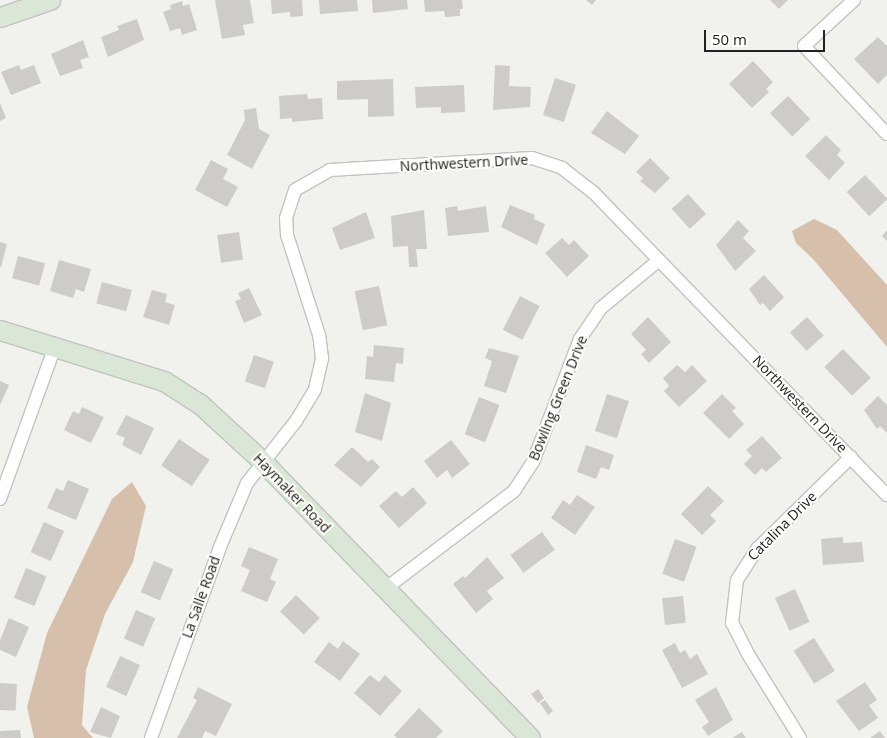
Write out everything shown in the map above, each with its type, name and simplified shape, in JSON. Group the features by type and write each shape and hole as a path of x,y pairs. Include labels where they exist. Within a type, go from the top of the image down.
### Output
{"main road":[{"path":"0,17 50,0"},
{"name":"Haymaker Road","path":"0,330 164,381 200,404 262,461 530,738"}],"street":[{"path":"854,0 804,46 887,134"},
{"name":"Northwestern Drive","path":"262,461 296,421 315,390 322,358 319,335 287,235 286,218 295,190 330,170 532,158 562,168 579,180 887,494"},
{"name":"Bowling Green Drive","path":"385,589 514,491 533,462 580,339 601,308 659,260"},
{"path":"0,499 55,346"},
{"name":"Catalina Drive","path":"800,738 748,654 732,623 736,580 758,548 851,457"},
{"name":"La Salle Road","path":"151,738 220,547 247,483 262,461"}],"shaded area":[{"path":"814,219 837,230 887,285 887,347 813,259 796,243 792,231"},
{"path":"132,482 146,506 133,562 105,614 86,670 82,725 93,738 34,738 27,707 47,633 112,499"}],"building":[{"path":"215,0 250,0 254,23 243,25 245,35 222,39"},
{"path":"271,0 302,0 303,16 290,17 290,12 272,14"},
{"path":"319,0 357,0 358,11 320,14"},
{"path":"372,0 407,0 408,9 373,13"},
{"path":"424,0 462,0 463,9 460,9 460,16 445,17 444,11 425,12"},
{"path":"586,0 596,0 592,5"},
{"path":"770,0 788,0 779,9"},
{"path":"182,1 183,6 189,4 197,30 182,35 180,28 170,31 163,12 171,9 170,5"},
{"path":"137,19 144,40 108,57 101,37 119,30 117,26"},
{"path":"878,37 887,46 887,75 878,84 854,59"},
{"path":"83,40 89,57 80,60 83,68 60,76 51,54"},
{"path":"753,61 773,82 766,89 769,92 752,108 729,84"},
{"path":"19,65 21,70 34,65 41,83 11,95 1,72"},
{"path":"495,65 510,66 509,86 531,87 530,107 493,110"},
{"path":"555,78 576,85 564,122 543,115"},
{"path":"393,79 394,116 368,117 368,99 337,100 337,81"},
{"path":"464,85 465,112 441,113 441,107 416,108 415,87"},
{"path":"307,94 308,99 322,98 323,119 292,122 292,118 280,119 279,96"},
{"path":"788,96 810,119 792,136 770,113"},
{"path":"0,103 6,118 0,121"},
{"path":"256,108 259,129 270,135 252,169 227,155 245,120 244,110"},
{"path":"607,111 639,136 625,154 591,133"},
{"path":"826,135 841,150 837,155 845,163 829,180 805,156"},
{"path":"650,158 670,178 655,193 640,181 643,178 636,172"},
{"path":"211,160 228,169 223,179 238,187 227,207 195,190"},
{"path":"865,175 887,199 869,216 847,192"},
{"path":"688,194 706,214 690,229 672,209"},
{"path":"510,205 535,215 534,219 545,224 537,245 501,227"},
{"path":"457,206 458,211 486,206 489,232 448,236 445,208"},
{"path":"424,210 427,249 416,249 418,267 409,267 408,246 393,247 391,216"},
{"path":"366,212 375,238 340,250 332,228"},
{"path":"738,220 749,231 743,238 756,251 735,271 716,245"},
{"path":"887,230 887,241 882,236"},
{"path":"239,232 243,260 221,263 217,235"},
{"path":"562,238 569,245 574,240 589,256 567,277 545,253"},
{"path":"0,242 7,244 1,267 0,267"},
{"path":"18,256 45,263 39,285 12,278"},
{"path":"59,260 91,269 84,292 76,289 73,298 50,291"},
{"path":"764,275 784,297 770,311 763,303 760,305 749,289"},
{"path":"102,282 132,290 126,311 96,303"},
{"path":"379,286 387,325 363,330 355,291"},
{"path":"249,288 262,315 244,323 235,301 241,299 238,293"},
{"path":"152,290 167,294 165,302 175,305 169,325 143,317"},
{"path":"520,296 540,306 522,340 503,330"},
{"path":"648,317 671,342 649,363 641,354 646,350 631,334"},
{"path":"807,317 824,336 807,351 790,332"},
{"path":"374,345 404,348 403,364 396,363 394,382 365,379 367,356 373,357"},
{"path":"489,348 519,356 506,393 484,386 492,361 485,358"},
{"path":"843,349 871,378 852,396 824,367"},
{"path":"254,355 274,362 265,388 245,381"},
{"path":"677,365 685,372 692,365 707,381 679,407 664,391 669,386 663,378"},
{"path":"0,381 9,385 0,405"},
{"path":"365,393 391,403 382,441 355,432"},
{"path":"607,394 629,401 617,438 595,431"},
{"path":"722,394 736,408 732,411 744,424 729,439 703,413"},
{"path":"878,396 887,405 887,433 880,426 877,429 864,410"},
{"path":"479,397 500,405 485,442 465,434"},
{"path":"82,407 104,417 91,443 64,430 73,411 79,414"},
{"path":"126,415 154,428 141,455 122,445 125,438 116,434"},
{"path":"762,436 782,458 766,472 762,468 755,475 744,464 752,456 746,450"},
{"path":"179,439 210,460 192,486 161,466"},
{"path":"451,440 470,464 452,478 447,470 437,478 424,461"},
{"path":"586,445 614,455 609,470 601,467 596,479 577,472"},
{"path":"352,447 368,462 372,459 380,467 361,487 334,465"},
{"path":"68,480 89,489 76,520 47,508 56,488 63,491"},
{"path":"708,486 724,501 710,515 716,521 702,535 681,514"},
{"path":"413,487 427,503 399,528 379,506 396,491 402,497"},
{"path":"577,495 595,507 575,535 551,518 563,500 570,505"},
{"path":"44,522 64,531 51,561 31,552"},
{"path":"542,532 555,550 523,573 510,555"},
{"path":"843,537 843,543 862,542 864,562 823,565 821,539"},
{"path":"675,539 697,547 684,582 662,574"},
{"path":"249,547 278,559 270,579 276,582 267,602 241,591 250,570 241,566"},
{"path":"487,557 504,578 487,591 493,599 476,613 453,584 463,576 465,578"},
{"path":"154,561 173,569 160,601 141,592"},
{"path":"26,568 46,576 34,606 14,598"},
{"path":"795,589 810,622 790,631 775,598"},
{"path":"296,595 320,618 304,634 280,612"},
{"path":"683,596 686,623 665,625 662,598"},
{"path":"136,610 155,618 143,647 124,639"},
{"path":"9,618 29,627 16,657 0,650 0,640"},
{"path":"814,638 835,671 814,684 794,651"},
{"path":"343,641 360,654 340,681 314,662 329,642 338,649"},
{"path":"675,643 680,653 685,650 690,659 697,654 708,674 682,688 662,650"},
{"path":"120,656 140,665 126,696 106,687"},
{"path":"370,675 379,682 385,675 402,691 380,716 354,693"},
{"path":"865,682 877,700 869,705 878,718 859,731 836,701"},
{"path":"0,683 17,684 16,711 0,710"},
{"path":"198,687 232,704 216,736 205,731 202,738 177,738 197,700 193,698"},
{"path":"716,687 733,720 708,736 702,727 709,722 695,700"},
{"path":"538,689 544,698 538,703 531,694"},
{"path":"545,700 553,711 548,715 540,703"},
{"path":"101,707 120,716 111,738 90,732"},
{"path":"419,708 443,731 436,738 397,738 394,735"},
{"path":"20,730 21,738 0,738 0,731"},
{"path":"880,731 885,738 870,738"},
{"path":"742,732 746,738 732,738"}]}
